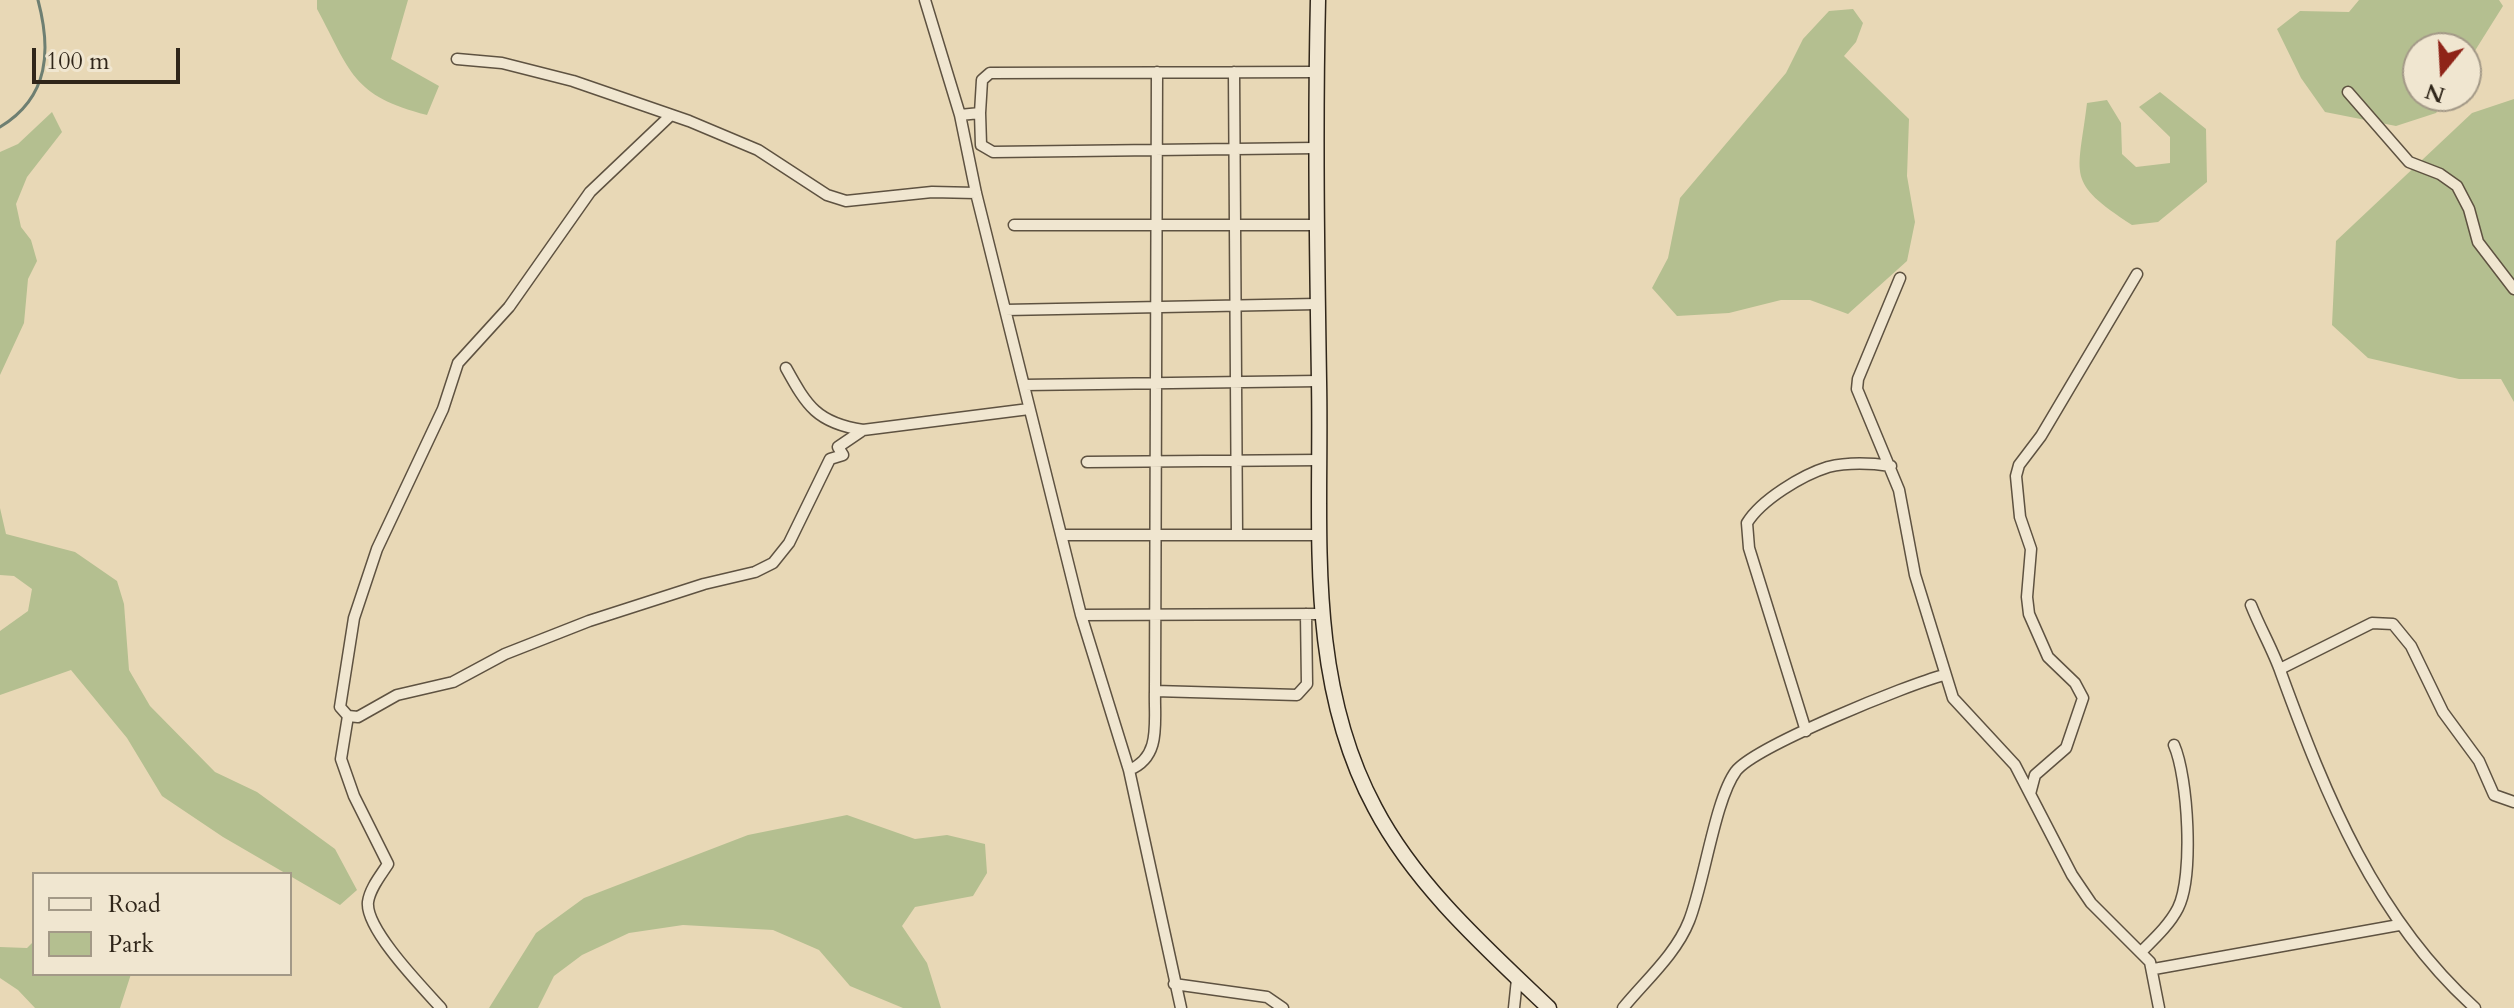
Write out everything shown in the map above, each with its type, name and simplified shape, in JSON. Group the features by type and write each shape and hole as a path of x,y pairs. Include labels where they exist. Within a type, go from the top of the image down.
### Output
{"main road":[{"path":"1318,0 1316,225 1320,535 1314,614 1347,747 1375,808 1399,847 1434,890 1517,979 1549,1008"}],"street":[{"path":"925,0 960,115 976,193 1081,615 1129,770 1181,1008"},
{"path":"457,59 502,63 573,81 671,115 758,150 827,195 846,201 932,192 976,193"},
{"path":"1129,770 1142,765 1153,748 1157,536 1154,228 1157,72"},
{"path":"1234,72 1237,148 1237,535"},
{"path":"1316,72 990,73 982,80 980,113 981,145 993,152 1316,148"},
{"path":"2348,92 2409,162 2440,174 2457,186 2469,209 2478,242 2514,289"},
{"path":"960,115 980,113"},
{"path":"671,115 590,192 509,307 458,363 443,409 377,549 354,618 340,707 348,716 358,717 397,695 453,682 505,654 589,621 704,584 755,572 773,563 789,543 830,459 843,455 838,447 863,430"},
{"path":"1014,225 1154,228 1316,225"},
{"path":"2030,794 2035,775 2066,748 2083,698 2075,683 2048,657 2029,614 2027,597 2031,549 2020,517 2016,476 2019,465 2041,436 2137,274"},
{"path":"1900,278 1858,379 1857,389 1891,466 1915,575 1938,641 1944,675 1953,698 2015,765 2072,875 2091,903 2142,951 2154,969 2159,1008"},
{"path":"1005,310 1317,304"},
{"path":"786,368 806,405 841,427 863,430 1029,409"},
{"path":"1024,385 1319,381"},
{"path":"1087,462 1320,460"},
{"path":"1806,731 1749,548 1747,523 1771,500 1826,468 1862,463 1891,466"},
{"path":"1061,535 1320,535"},
{"path":"2251,605 2280,669 2326,790 2399,925 2433,969 2474,1008"},
{"path":"1081,615 1314,614 1307,684 1297,695 1155,691"},
{"path":"2280,669 2372,623 2393,624 2411,646 2443,712 2479,761 2494,795 2514,802"},
{"path":"1623,1008 1665,959 1688,923 1734,773 1755,757 1806,731 1891,692 1944,675"},
{"path":"348,716 341,759 354,796 388,864 370,894 367,907 395,959 441,1008"},
{"path":"2142,951 2179,907 2184,887 2183,774 2174,745"},
{"path":"2154,969 2399,925"},
{"path":"1514,1008 1517,979"},
{"path":"1174,984 1267,997 1283,1008"}],"green space":[{"path":"317,0 408,0 391,59 439,86 427,115 402,108 368,90 347,65 317,9"},
{"path":"2359,0 2499,0 2503,6 2482,39 2482,32 2402,32 2402,112 2437,112 2396,126 2325,112 2301,78 2277,29 2300,11 2349,12"},
{"path":"1853,9 1863,23 1856,42 1844,56 1909,119 1907,176 1915,222 1907,261 1848,314 1810,300 1781,300 1729,313 1677,316 1652,288 1668,258 1680,198 1786,73 1803,39 1829,11"},
{"path":"2160,92 2206,129 2207,182 2158,222 2132,225 2095,198 2081,176 2087,103 2107,100 2121,123 2122,154 2136,167 2170,163 2170,137 2139,107"},
{"path":"2514,99 2514,402 2501,379 2459,379 2368,358 2332,325 2336,241 2472,113"},
{"path":"52,112 62,132 27,177 16,204 21,227 31,240 37,261 28,279 24,323 0,375 0,152 18,144"},
{"path":"0,508 6,534 75,552 117,581 124,604 129,670 150,706 215,772 257,792 335,849 357,890 340,905 292,877 292,872 283,872 223,837 162,796 127,738 71,670 0,695 0,631 28,611 32,589 14,576 0,575"},
{"path":"847,815 915,839 947,835 985,844 987,873 973,896 915,907 902,926 927,963 941,1008 903,1008 850,986 819,950 773,930 683,925 629,933 582,955 554,976 538,1008 489,1008 536,933 584,898 748,835"},
{"path":"32,943 32,976 130,976 120,1008 35,1008 18,990 0,978 0,947 27,948"}],"waterway":[{"path":"0,127 17,115 29,101 43,71 45,36 38,0"}]}
